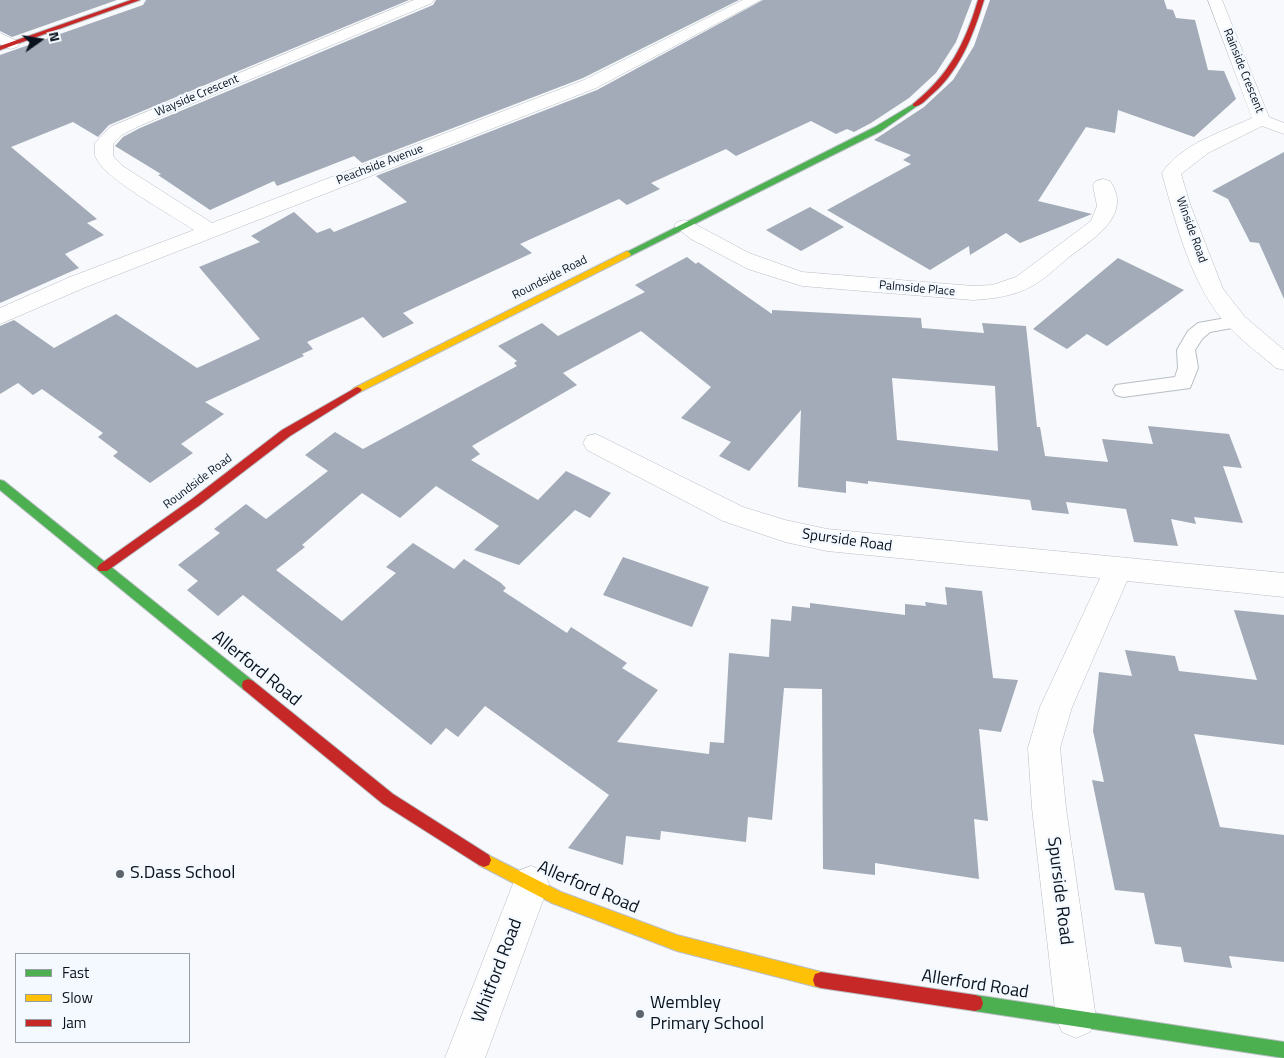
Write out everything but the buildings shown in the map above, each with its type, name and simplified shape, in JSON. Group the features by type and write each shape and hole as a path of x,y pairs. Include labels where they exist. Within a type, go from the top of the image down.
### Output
{"street":[{"path":"4,43 137,0"},
{"name":"Wayside Crescent","path":"210,231 117,171 104,158 104,143 116,131 133,122 427,0"},
{"name":"Peachside Avenue","path":"0,317 78,282 590,84 754,0"},
{"name":"Roundside Road","path":"103,568 196,502 286,433 365,385 878,129 919,104 949,76 964,53 974,27 981,0"},
{"name":"Rainside Crescent","path":"1215,0 1262,120 1284,129"},
{"name":"Winside Road","path":"1262,120 1196,153 1178,165 1171,173 1181,207 1213,291 1237,322 1284,362"},
{"name":"Palmside Place","path":"684,226 750,264 786,276 802,279 973,293 994,292 1024,282 1098,225 1106,216 1108,206 1103,185"},
{"name":"Spurside Road","path":"596,443 733,514 785,531 827,540 1284,585"},
{"name":"Allerford Road","path":"0,484 388,799 478,857 557,898 677,943 810,978 1284,1050"},
{"name":"Spurside Road","path":"1076,1018 1049,808 1044,748 1056,707 1118,570"},
{"name":"Whitford Road","path":"465,1058 531,884"}],"lane":[{"path":"1123,390 1183,383 1188,368 1186,350 1195,336 1205,327 1237,322"}],"traffic: fast":[{"path":"627,254 878,129 915,105"},
{"path":"0,484 248,685"},
{"path":"975,1003 1284,1050"}],"traffic: slow":[{"path":"357,390 627,254"},
{"path":"484,860 557,898 677,943 821,980"}],"traffic: jam":[{"path":"0,48 137,0"},
{"path":"915,105 928,95 949,72 965,45 981,0"},
{"path":"103,568 196,502 286,433 357,390"},
{"path":"248,685 388,799 484,860"},
{"path":"821,980 975,1003"}],"place":[{"name":"S.Dass School","path":"120,874"},
{"name":"Wembley Primary School","path":"640,1014"}]}
